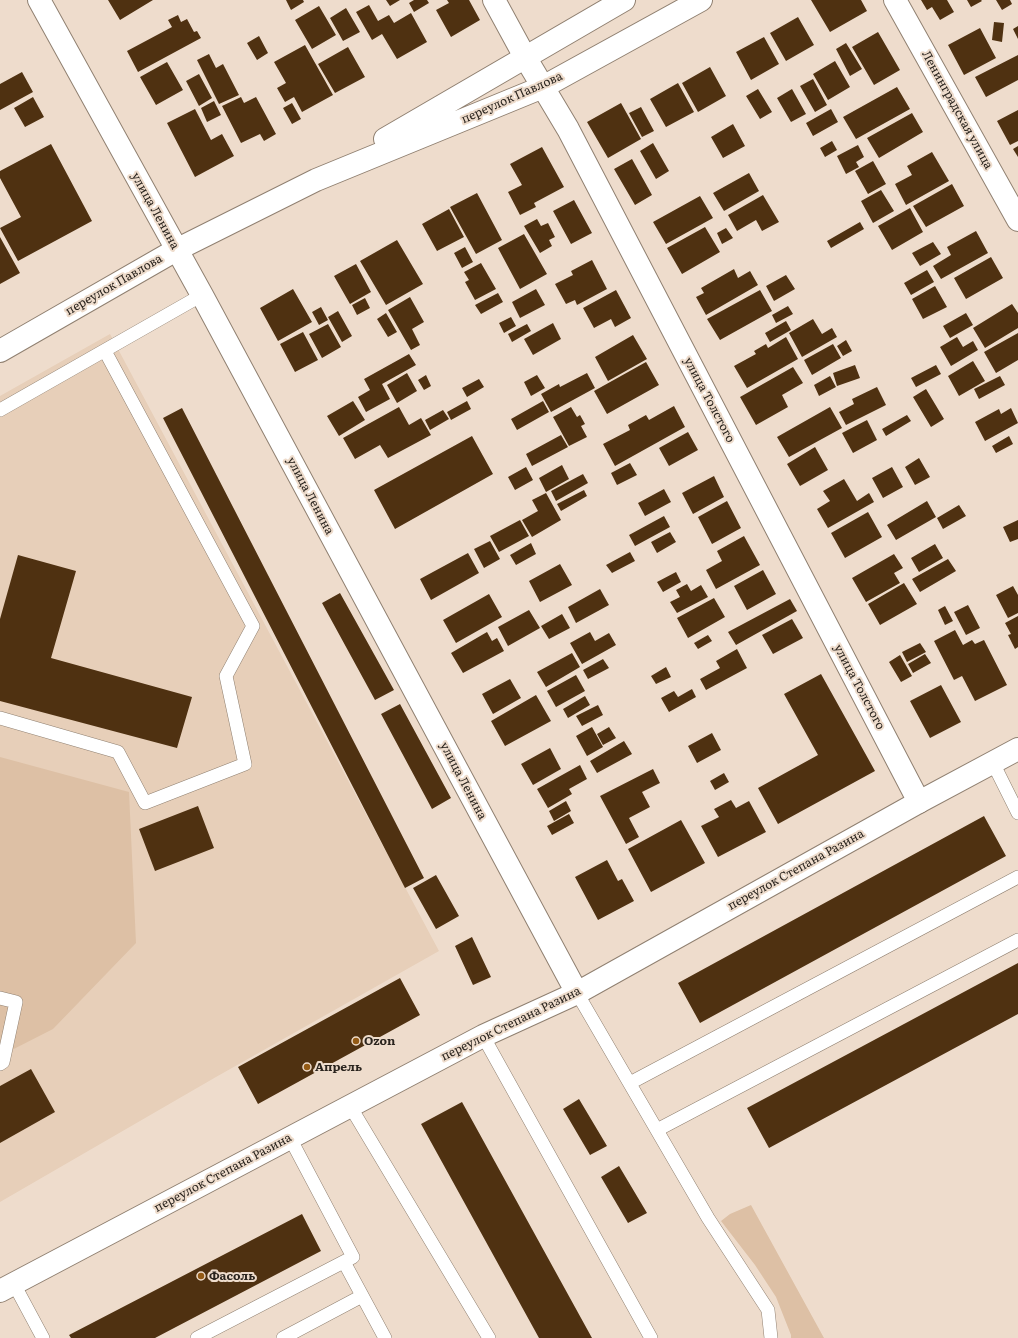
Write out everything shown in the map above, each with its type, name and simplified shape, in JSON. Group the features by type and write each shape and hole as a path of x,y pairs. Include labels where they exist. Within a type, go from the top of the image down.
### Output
{"street":[{"name":"улица Ленина","path":"39,0 202,295 577,993"},
{"name":"улица Толстого","path":"494,0 525,57 572,136 919,802"},
{"name":"переулок Павлова","path":"0,351 176,250 316,180 624,0"},
{"name":"переулок Павлова","path":"316,180 543,87 701,0"},
{"name":"Ленинградская улица","path":"895,0 1018,220"},
{"name":"переулок Степана Разина","path":"7,1287 483,1036 577,993 919,802 1018,749"}],"lane":[{"path":"0,410 202,295"},
{"path":"0,718 118,752 145,803 245,764 226,676 253,626 105,351"},
{"path":"993,762 1018,813"},
{"path":"630,1083 1018,877"},
{"path":"657,1130 1018,940"},
{"path":"577,993 708,1218 768,1310 771,1338"},
{"path":"0,998 16,1002 3,1062 0,1064"},
{"path":"483,1036 651,1338"},
{"path":"350,1106 489,1338"},
{"path":"197,1338 353,1257 290,1138"},
{"path":"344,1262 385,1338"},
{"path":"7,1287 43,1338"},
{"path":"283,1338 362,1296"}],"shaded area":[{"path":"110,334 439,951 216,1077 0,1202 0,396"},
{"path":"0,757 129,792 136,943 53,1029 0,1056"},
{"path":"751,1205 824,1338 791,1338 776,1297 755,1265 721,1221 730,1214"}],"building":[{"path":"108,0 153,0 120,20"},
{"path":"286,0 303,0 304,2 291,10"},
{"path":"386,0 400,0 390,6"},
{"path":"414,0 427,0 429,3 414,12 409,3"},
{"path":"447,0 469,0 480,20 451,37 436,10 449,3"},
{"path":"811,0 861,0 867,11 830,32"},
{"path":"921,0 947,0 954,12 940,20 932,7 927,10"},
{"path":"967,0 981,0 982,1 971,7"},
{"path":"996,0 1010,0 1012,4 1002,10"},
{"path":"369,5 378,21 389,15 394,23 411,13 427,42 397,59 382,34 372,40 356,12"},
{"path":"319,6 336,35 312,49 295,20"},
{"path":"346,8 360,32 343,41 330,18"},
{"path":"178,15 181,22 187,19 194,32 197,31 201,38 138,72 127,51 172,27 168,20"},
{"path":"798,17 814,45 786,61 770,33"},
{"path":"994,22 1004,23 1002,42 992,40"},
{"path":"1018,26 1018,39 1013,29"},
{"path":"980,28 996,58 964,75 948,45"},
{"path":"878,32 900,70 874,85 852,47"},
{"path":"259,36 268,53 257,60 247,43"},
{"path":"764,37 779,64 751,80 736,52"},
{"path":"846,43 862,69 850,76 836,49"},
{"path":"305,45 333,95 302,112 294,97 285,102 277,88 286,83 274,62"},
{"path":"348,47 365,77 335,93 318,64"},
{"path":"209,54 216,68 223,64 239,95 219,104 197,60"},
{"path":"1018,55 1018,80 986,97 975,77"},
{"path":"835,61 850,87 828,100 813,74"},
{"path":"167,62 183,90 156,105 140,77"},
{"path":"710,67 726,96 698,112 682,83"},
{"path":"22,72 33,92 0,110 0,84"},
{"path":"199,74 212,98 199,106 186,81"},
{"path":"813,79 827,105 815,112 800,86"},
{"path":"678,83 694,112 666,127 650,99"},
{"path":"897,87 910,109 856,139 843,117"},
{"path":"758,89 772,112 760,119 746,96"},
{"path":"792,89 806,114 791,122 777,98"},
{"path":"33,97 44,117 25,127 14,108"},
{"path":"241,97 244,103 256,97 276,134 264,141 260,134 241,143 222,106"},
{"path":"214,101 221,115 207,122 201,108"},
{"path":"292,103 301,119 292,124 283,108"},
{"path":"621,103 641,139 608,158 587,122"},
{"path":"641,107 654,131 642,137 629,113"},
{"path":"195,109 211,140 222,134 234,156 195,177 167,123"},
{"path":"831,109 838,122 813,136 806,123"},
{"path":"1018,110 1018,141 1010,145 997,121"},
{"path":"912,113 923,132 879,158 867,138"},
{"path":"733,124 745,146 723,158 711,137"},
{"path":"832,141 837,150 825,157 820,148"},
{"path":"653,143 669,171 656,179 640,151"},
{"path":"51,144 92,221 18,261 0,228 21,217 0,178 0,171"},
{"path":"858,145 864,157 856,162 859,167 846,174 837,156"},
{"path":"1018,146 1018,157 1013,149"},
{"path":"542,147 564,187 534,203 536,207 520,215 508,192 522,185 510,164"},
{"path":"932,152 949,181 906,205 895,184 912,175 907,166"},
{"path":"632,159 652,195 635,205 614,169"},
{"path":"873,161 886,184 868,194 855,171"},
{"path":"749,173 759,191 724,211 713,193"},
{"path":"952,184 964,206 926,227 913,206"},
{"path":"881,190 894,211 873,223 861,201"},
{"path":"477,193 502,240 476,254 450,207"},
{"path":"763,195 779,222 762,231 756,220 737,231 728,215"},
{"path":"700,196 713,218 666,244 653,222"},
{"path":"574,200 592,233 571,244 553,211"},
{"path":"910,208 923,232 892,250 878,226"},
{"path":"449,209 464,237 437,251 422,224"},
{"path":"537,219 541,226 548,223 555,237 549,240 552,246 540,253 524,226"},
{"path":"860,222 864,229 831,248 827,241"},
{"path":"705,227 720,252 682,274 667,248"},
{"path":"726,228 733,238 722,244 717,233"},
{"path":"976,231 988,253 941,279 933,266 951,255 947,247"},
{"path":"524,234 547,274 520,289 498,248"},
{"path":"0,237 20,273 0,284"},
{"path":"397,240 423,284 386,305 360,261"},
{"path":"933,242 941,254 920,266 912,253"},
{"path":"465,247 473,262 462,268 454,253"},
{"path":"991,257 1003,278 966,299 954,278"},
{"path":"592,260 607,289 577,305 575,300 566,304 555,284 573,275 571,271"},
{"path":"481,263 496,289 475,300 465,282 469,280 464,272"},
{"path":"356,264 371,292 350,304 334,276"},
{"path":"734,269 738,278 750,271 758,285 706,315 696,297 704,293 701,288"},
{"path":"927,270 934,282 911,295 904,283"},
{"path":"786,275 795,289 774,301 766,286"},
{"path":"935,286 947,307 923,319 912,299"},
{"path":"293,289 312,322 278,341 260,308"},
{"path":"536,289 545,305 520,318 512,302"},
{"path":"616,290 631,318 615,327 611,319 594,328 583,308"},
{"path":"760,290 772,311 720,340 707,319"},
{"path":"498,293 503,302 481,314 475,305"},
{"path":"410,297 424,322 412,329 420,345 411,350 388,310"},
{"path":"365,298 370,308 357,315 352,305"},
{"path":"1012,304 1018,313 1018,328 985,348 973,328"},
{"path":"788,306 793,314 776,323 772,315"},
{"path":"321,307 328,320 319,325 312,312"},
{"path":"338,311 352,336 342,342 328,317"},
{"path":"386,313 397,332 388,337 377,319"},
{"path":"966,313 973,325 950,338 943,326"},
{"path":"511,317 516,326 504,333 499,323"},
{"path":"813,319 822,334 832,328 837,337 802,357 789,333"},
{"path":"786,321 791,330 770,342 765,333"},
{"path":"553,323 561,339 533,355 524,339"},
{"path":"328,324 341,347 322,358 309,334"},
{"path":"527,324 531,331 512,342 508,334"},
{"path":"303,332 318,360 295,372 280,344"},
{"path":"1018,333 1018,360 996,373 984,352"},
{"path":"633,335 647,359 608,381 595,357"},
{"path":"786,337 798,359 747,388 734,366 756,354 754,351 766,344 768,348"},
{"path":"957,337 963,347 973,341 978,350 951,366 940,347"},
{"path":"846,340 852,351 843,356 837,346"},
{"path":"833,344 841,358 812,375 804,360"},
{"path":"409,354 416,365 382,384 390,399 366,412 358,397 370,390 364,379"},
{"path":"973,361 985,381 959,396 948,376"},
{"path":"646,362 659,385 607,414 594,391"},
{"path":"855,365 860,378 837,386 833,373"},
{"path":"936,365 941,374 916,387 911,378"},
{"path":"793,367 803,383 782,395 788,407 756,425 740,397"},
{"path":"407,373 417,391 397,403 387,385"},
{"path":"587,373 595,388 551,412 541,394 559,384 560,387"},
{"path":"426,375 431,386 424,390 418,380"},
{"path":"537,375 545,388 531,396 524,382"},
{"path":"830,376 836,387 819,396 814,385"},
{"path":"1000,376 1005,385 979,399 974,389"},
{"path":"479,379 484,387 467,397 462,388"},
{"path":"877,387 886,405 846,425 839,412 854,404 852,399"},
{"path":"926,389 944,419 931,427 913,397"},
{"path":"353,401 365,420 339,436 327,416"},
{"path":"467,401 471,409 451,420 447,412"},
{"path":"543,401 549,412 517,430 511,419"},
{"path":"674,406 685,427 615,466 603,444 630,430 628,425 646,415 649,420"},
{"path":"399,407 409,425 421,418 431,435 388,458 380,445 355,459 343,438"},
{"path":"571,407 577,417 580,415 585,424 581,426 587,437 569,446 553,417"},
{"path":"830,407 842,428 789,457 777,437"},
{"path":"182,408 424,878 405,888 163,418"},
{"path":"1011,408 1018,423 985,441 975,422 999,409 1001,414"},
{"path":"443,410 449,419 430,430 425,420"},
{"path":"907,415 911,421 886,436 882,429"},
{"path":"867,420 877,440 853,453 842,433"},
{"path":"688,432 698,450 669,466 659,448"},
{"path":"561,435 568,447 532,466 526,454"},
{"path":"472,436 493,474 395,529 374,490"},
{"path":"1009,436 1013,444 996,453 992,446"},
{"path":"815,447 828,470 800,486 787,464"},
{"path":"919,458 930,477 915,485 905,467"},
{"path":"630,463 637,475 617,485 611,473"},
{"path":"562,465 569,479 546,492 539,478"},
{"path":"526,467 533,480 515,490 508,477"},
{"path":"892,467 903,487 883,498 872,478"},
{"path":"583,474 588,483 556,501 551,491"},
{"path":"714,476 724,497 693,514 682,493"},
{"path":"844,479 857,501 869,493 874,502 828,528 817,509 830,501 823,491"},
{"path":"664,489 671,502 645,516 638,503"},
{"path":"584,490 587,496 561,511 557,504"},
{"path":"546,493 561,520 532,537 522,520 538,511 532,500"},
{"path":"727,501 741,528 712,544 698,517"},
{"path":"927,501 936,517 896,540 887,525"},
{"path":"959,505 966,516 943,529 937,518"},
{"path":"868,512 882,537 845,558 831,533"},
{"path":"664,516 670,527 635,546 629,535"},
{"path":"520,520 529,536 499,552 490,536"},
{"path":"1018,520 1018,539 1010,542 1003,527"},
{"path":"670,532 676,542 657,553 651,542"},
{"path":"744,536 760,565 716,589 706,570 722,561 717,551"},
{"path":"490,541 500,559 484,568 474,549"},
{"path":"531,543 536,554 516,565 510,555"},
{"path":"935,544 943,558 919,572 911,558"},
{"path":"630,552 635,561 612,573 606,565"},
{"path":"468,553 479,573 431,600 420,579"},
{"path":"894,554 903,568 894,573 900,583 866,602 852,578"},
{"path":"18,555 76,571 51,658 192,697 177,748 0,701 0,619"},
{"path":"948,559 956,571 920,592 912,579"},
{"path":"560,564 572,585 540,602 529,581"},
{"path":"763,570 776,594 747,610 734,586"},
{"path":"676,572 681,582 663,592 657,582"},
{"path":"904,583 917,604 880,625 868,604"},
{"path":"687,584 691,591 701,585 708,597 677,613 670,602 680,597 676,590"},
{"path":"1013,586 1018,595 1018,613 1008,618 996,595"},
{"path":"600,589 609,605 576,623 568,607"},
{"path":"340,593 394,690 375,700 322,603"},
{"path":"489,594 502,617 456,643 443,620"},
{"path":"714,598 725,617 688,638 677,618"},
{"path":"790,599 797,611 736,645 728,632"},
{"path":"968,605 980,628 966,635 954,612"},
{"path":"945,606 953,621 945,625 938,610"},
{"path":"529,610 540,628 508,646 498,627"},
{"path":"562,614 570,628 549,639 541,626"},
{"path":"1018,616 1018,647 1015,649 1008,635 1011,634 1005,623"},
{"path":"792,619 803,638 773,654 762,635"},
{"path":"955,630 963,645 972,640 975,644 984,640 1007,685 975,701 962,676 954,680 934,641"},
{"path":"487,632 492,641 497,638 504,651 463,673 451,653"},
{"path":"590,632 595,641 609,633 616,645 582,664 570,643"},
{"path":"708,635 712,641 698,649 694,643"},
{"path":"920,643 926,652 907,662 902,652"},
{"path":"737,649 747,668 706,690 700,679 720,668 716,661"},
{"path":"572,653 580,667 546,687 537,672"},
{"path":"925,654 931,663 913,673 908,664"},
{"path":"900,655 912,676 901,682 889,662"},
{"path":"603,659 609,668 588,679 583,670"},
{"path":"666,667 671,677 656,684 651,676"},
{"path":"821,674 875,771 778,824 758,788 818,755 784,694"},
{"path":"576,675 585,691 556,707 547,691"},
{"path":"510,679 521,698 493,714 482,694"},
{"path":"941,685 961,722 930,738 910,701"},
{"path":"692,689 696,697 669,712 661,698 674,691 678,697"},
{"path":"536,695 551,721 505,746 491,721"},
{"path":"585,696 590,705 568,718 563,709"},
{"path":"400,704 451,798 432,809 381,714"},
{"path":"598,705 603,715 582,726 576,716"},
{"path":"592,727 603,747 587,756 576,736"},
{"path":"609,727 616,738 603,745 597,734"},
{"path":"712,733 721,750 697,763 688,746"},
{"path":"624,741 632,754 597,773 590,761"},
{"path":"550,748 561,769 533,785 521,764"},
{"path":"580,765 587,779 569,789 572,794 548,808 537,789"},
{"path":"653,769 660,783 642,792 650,807 629,818 639,837 626,844 600,796"},
{"path":"724,773 729,782 715,790 710,781"},
{"path":"731,800 736,808 749,801 766,832 718,857 701,826 719,817 714,809"},
{"path":"566,801 571,811 554,821 549,811"},
{"path":"198,806 214,848 155,871 139,829"},
{"path":"569,814 574,823 552,835 547,826"},
{"path":"984,816 1006,856 700,1023 678,983"},
{"path":"681,820 705,863 651,892 628,849"},
{"path":"607,860 618,881 622,879 634,901 598,920 575,877"},
{"path":"436,875 459,916 436,929 413,888"},
{"path":"472,937 491,977 473,985 455,946"},
{"path":"1018,963 1018,1014 769,1148 747,1108"},
{"path":"400,978 420,1015 258,1104 238,1067"},
{"path":"31,1069 55,1112 0,1143 0,1086"},
{"path":"579,1099 607,1146 590,1155 563,1109"},
{"path":"462,1102 592,1338 539,1338 421,1124"},
{"path":"619,1166 647,1213 628,1223 601,1177"},
{"path":"302,1214 321,1251 155,1338 71,1338 69,1335"}],"place":[{"name":"Ozon","path":"356,1041"},
{"name":"Апрель","path":"307,1067"},
{"name":"Фасоль","path":"201,1276"}]}
